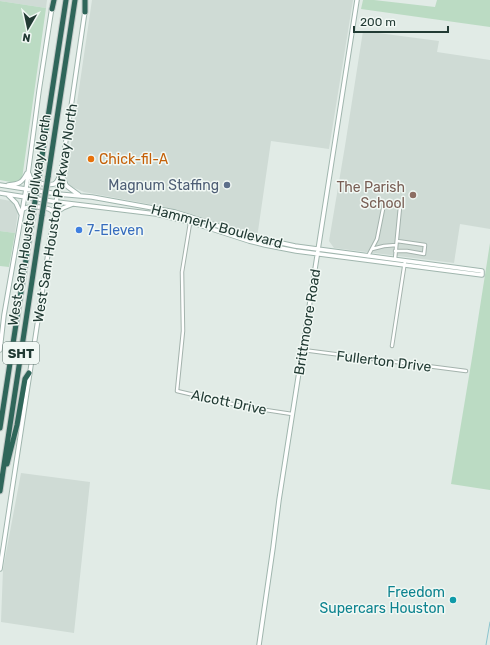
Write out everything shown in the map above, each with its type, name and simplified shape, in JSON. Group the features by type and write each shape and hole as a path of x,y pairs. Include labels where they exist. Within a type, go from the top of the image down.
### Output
{"highway":[{"path":"52,9 54,0"},
{"name":"West Sam Houston Tollway North","path":"0,428 66,0"},
{"name":"West Sam Houston Tollway North","path":"0,492 75,0"},
{"path":"84,12 86,0"},
{"path":"0,492 17,425 25,379 29,373"}],"main road":[{"name":"Brittmoore Road","path":"259,645 357,0"},
{"path":"0,350 2,315 23,209 52,9"},
{"name":"West Sam Houston Parkway North","path":"0,569 29,373 78,65 84,12"},
{"path":"28,171 30,177 35,182 50,184 54,184 61,174"},
{"path":"2,186 17,184 24,179 28,171"},
{"path":"61,174 67,186 80,196"},
{"name":"Hammerly Boulevard","path":"2,186 92,197 157,209 191,217 257,238 295,246 395,259 482,273"},
{"name":"Hammerly Boulevard","path":"0,193 57,202 156,214 190,222 249,241 296,251 405,266 445,268"},
{"path":"7,195 16,204 21,214"},
{"path":"23,209 30,206 48,209 54,214 62,208 75,204"},
{"path":"373,261 374,256"}],"street":[{"path":"368,256 379,232 384,204 388,202 395,202 400,207 395,259"},
{"path":"190,222 191,217"},
{"name":"Alcott Drive","path":"190,222 182,272 183,331 177,391 246,407 293,414"},
{"path":"396,241 425,245 424,254 396,251"},
{"path":"375,242 384,246"},
{"path":"372,249 396,245"},
{"path":"392,346 405,261"},
{"name":"Fullerton Drive","path":"303,350 466,371"}],"shaded area":[{"path":"0,0 47,0 46,8"},
{"path":"92,0 353,0 329,149 271,141 257,238 191,217 154,209 154,205 84,192 70,186 66,178"},
{"path":"363,31 439,41 437,52 490,60 490,229 460,224 454,263 334,248 329,241"},
{"path":"0,199 11,201 18,211 15,233 0,231"},
{"path":"21,473 90,482 74,633 1,622 3,569"}],"green space":[{"path":"363,0 435,7 437,0 490,0 490,27 361,9"},
{"path":"0,1 46,8 22,179 16,183 0,180"},
{"path":"0,231 15,233 9,267 0,266"},
{"path":"490,243 490,490 451,484"}],"waterway":[{"path":"486,645 490,622"}],"place":[{"name":"Chick-fil-A","path":"91,159"},
{"name":"Magnum Staffing","path":"227,185"},
{"name":"The Parish School","path":"413,195"},
{"name":"7-Eleven","path":"79,230"},
{"name":"Freedom Supercars Houston","path":"453,600"}]}
